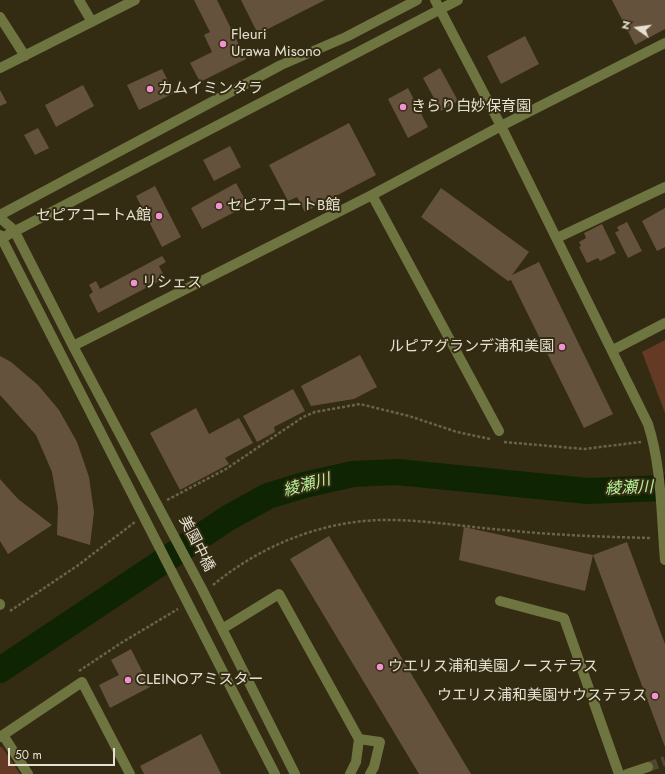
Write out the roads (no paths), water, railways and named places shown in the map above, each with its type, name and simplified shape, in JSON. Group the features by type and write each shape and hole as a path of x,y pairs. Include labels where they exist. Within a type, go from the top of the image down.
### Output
{"street":[{"path":"79,0 92,22"},
{"path":"0,68 135,0"},
{"path":"0,215 281,65 346,37 417,0"},
{"path":"435,0 501,126 638,399 654,444 659,473 665,560"},
{"path":"0,239 14,230 458,0"},
{"path":"0,17 25,56"},
{"path":"73,346 372,195 501,126 665,43"},
{"path":"557,238 665,187"},
{"path":"372,195 499,436"},
{"path":"0,218 14,230"},
{"name":"美園中橋","path":"14,230 73,346 163,513 207,588 222,628 295,774"},
{"path":"0,235 0,239 184,602 275,774"},
{"path":"613,350 665,323"},
{"path":"222,628 279,594 359,739 356,762 350,774"},
{"path":"500,601 564,618 619,774"},
{"path":"28,774 1,736 82,682 130,774"},
{"path":"359,739 380,742 374,767 370,774"},
{"path":"627,774 648,767"}],"waterway":[{"name":"綾瀬川","path":"0,670 228,518 268,496 304,485 353,474 397,472 587,491 665,488"}],"tunnel":[{"path":"648,767 665,761"}],"place":[{"name":"Fleuri Urawa Misono","path":"223,44"},
{"name":"カムイミンタラ","path":"150,89"},
{"name":"きらり白妙保育園","path":"403,107"},
{"name":"セピアコートB館","path":"219,206"},
{"name":"セピアコートA館","path":"159,216"},
{"name":"リシェス","path":"134,283"},
{"name":"ルピアグランデ浦和美園","path":"562,347"},
{"name":"ウエリス浦和美園ノーステラス","path":"380,667"},
{"name":"CLEINOアミスター","path":"128,680"},
{"name":"ウエリス浦和美園サウステラス","path":"655,696"}]}
